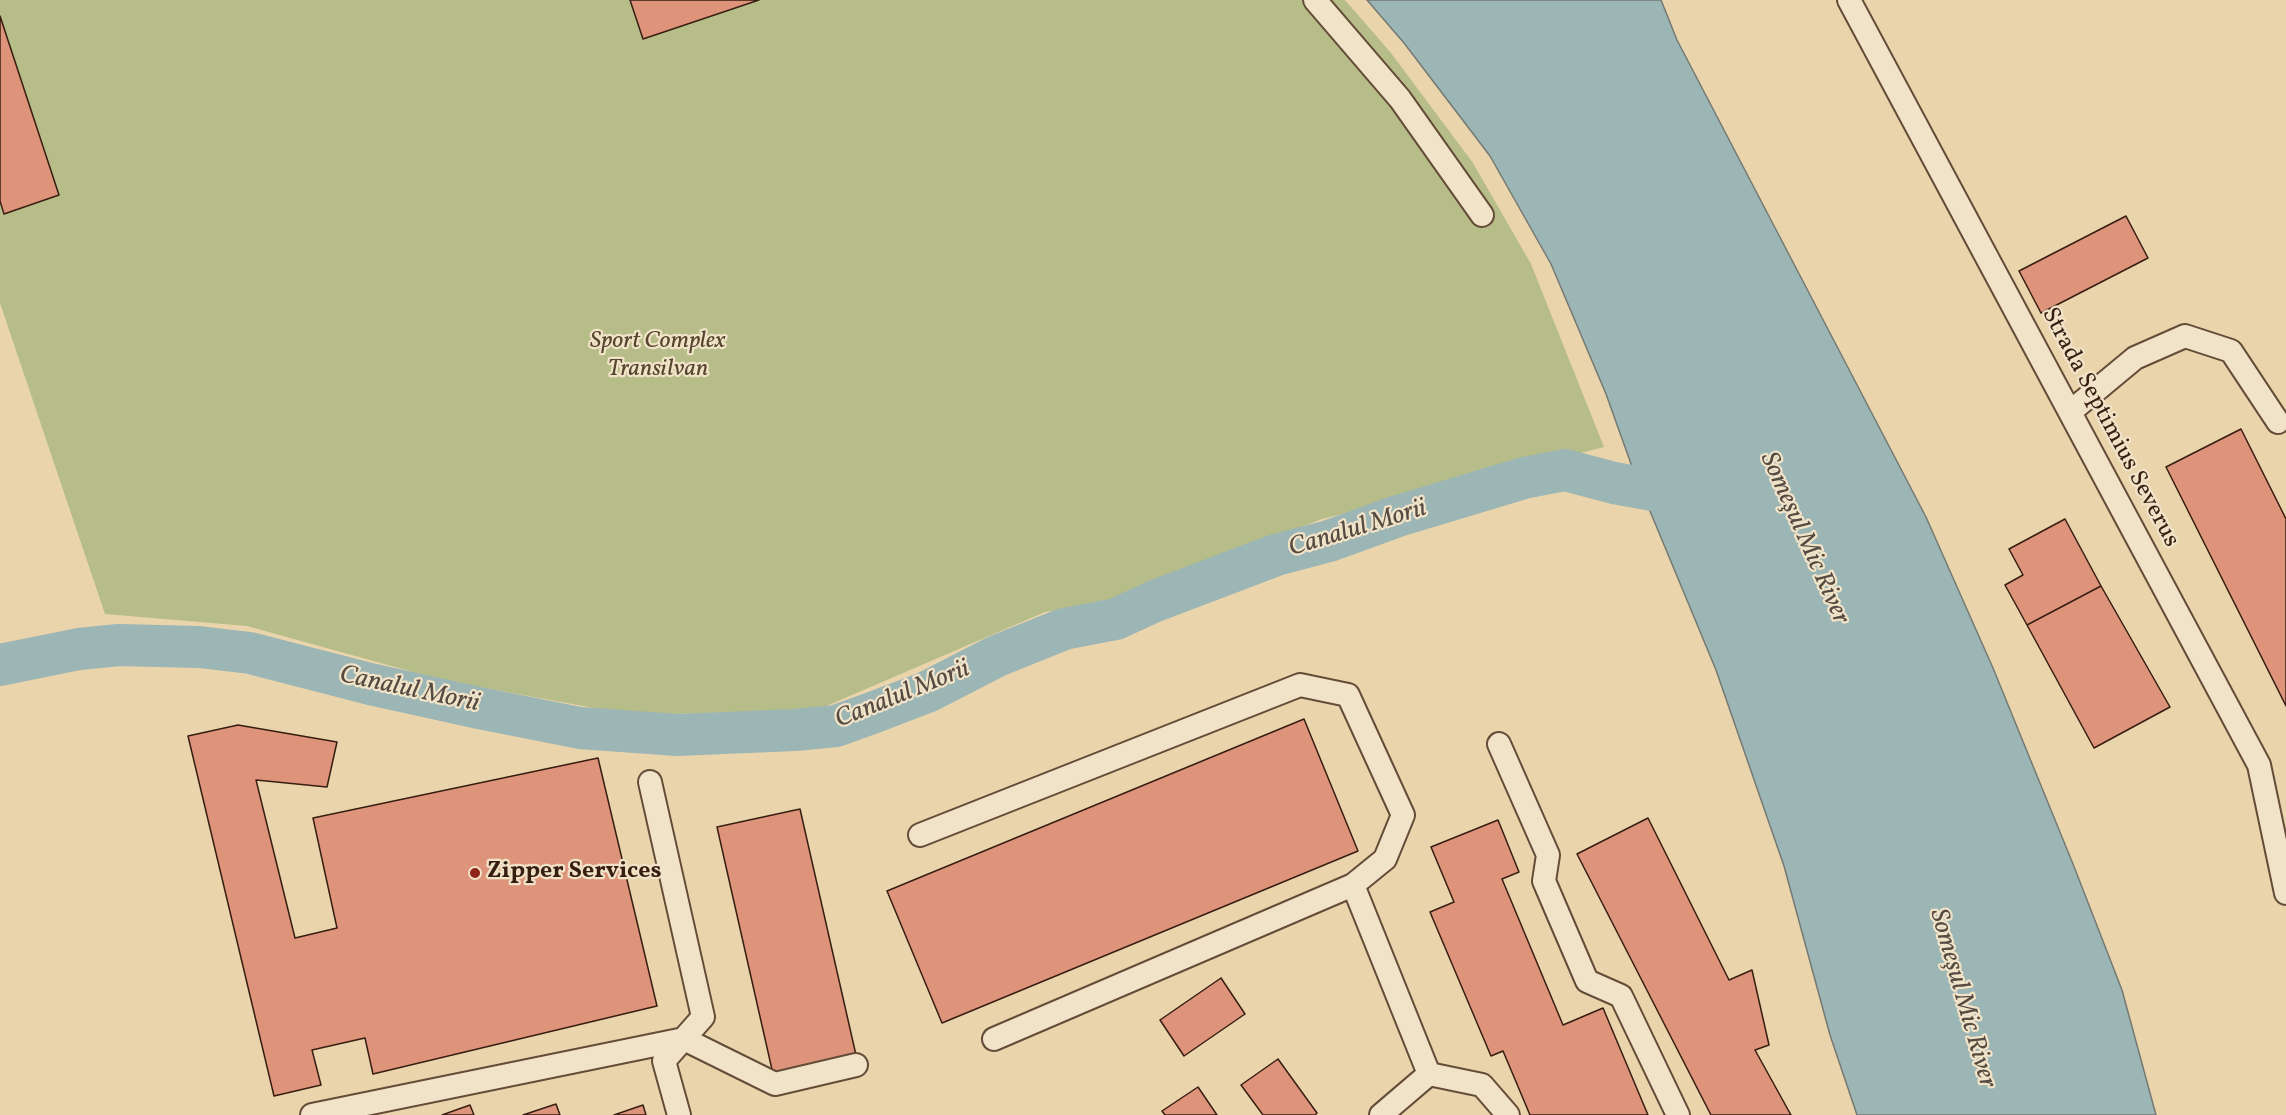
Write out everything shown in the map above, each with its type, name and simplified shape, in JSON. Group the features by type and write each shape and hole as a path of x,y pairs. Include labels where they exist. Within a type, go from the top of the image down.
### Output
{"lane":[{"path":"1315,0 1400,99 1482,215"},
{"name":"Strada Septimius Severus","path":"1849,0 2259,765 2286,893"},
{"path":"2070,412 2134,358 2185,336 2231,351 2278,422"},
{"path":"920,835 1300,685 1348,695 1403,815 1385,859 1353,885 994,1039"},
{"path":"1499,744 1548,855 1544,881 1587,981 1621,996 1678,1115"},
{"path":"650,782 704,1017 664,1061 679,1115"},
{"path":"1353,885 1429,1074"},
{"path":"312,1115 684,1039 776,1084 856,1065"},
{"path":"1381,1115 1429,1074"},
{"path":"1429,1074 1482,1085 1508,1115"}],"green space":[{"name":"Sport Complex Transilvan","path":"0,0 1345,0 1391,53 1473,163 1531,264 1604,447 1322,519 1105,602 1045,612 817,710 632,715 442,680 247,626 105,614 0,303"}],"water":[{"name":"Someşul Mic River","path":"1367,0 1661,0 1677,40 1926,517 1993,668 2122,990 2156,1115 1857,1115 1830,1035 1784,866 1716,670 1635,475 1606,394 1551,264 1490,156 1404,43"}],"building":[{"path":"630,0 759,0 643,39"},
{"path":"0,16 59,195 4,214 0,201"},
{"path":"2126,216 2148,258 2041,313 2019,271"},
{"path":"2241,429 2286,519 2286,706 2166,467"},
{"path":"2065,519 2101,586 2027,625 2005,585 2023,575 2009,549"},
{"path":"2101,586 2170,707 2094,748 2027,625"},
{"path":"1304,719 1358,851 942,1023 887,891"},
{"name":"Zipper Services","path":"238,725 337,742 327,787 256,780 295,938 337,928 313,818 598,758 657,1006 373,1074 365,1038 312,1050 321,1085 274,1096 188,736"},
{"path":"800,809 856,1055 773,1074 717,827"},
{"path":"1648,818 1729,980 1752,970 1769,1045 1755,1050 1791,1115 1711,1115 1577,854"},
{"path":"1498,820 1519,872 1502,879 1563,1025 1603,1008 1648,1115 1530,1115 1503,1051 1491,1056 1430,912 1454,902 1431,847"},
{"path":"1221,978 1245,1014 1184,1056 1160,1020"},
{"path":"1278,1059 1317,1113 1315,1115 1263,1115 1241,1085"},
{"path":"1198,1087 1217,1115 1165,1115 1162,1111"},
{"path":"556,1104 560,1115 523,1115"},
{"path":"470,1105 474,1115 442,1115"},
{"path":"643,1105 646,1115 614,1115"}],"waterway":[{"name":"Canalul Morii","path":"0,665 79,649 119,645 199,647 250,653 370,684 580,728 677,735 836,726 927,692 997,656 1064,629 1116,619 1155,601 1276,555 1329,541 1398,516 1524,478 1565,470 1614,483 1664,492 1697,490"}],"place":[{"name":"Zipper Services","path":"475,873"}]}
